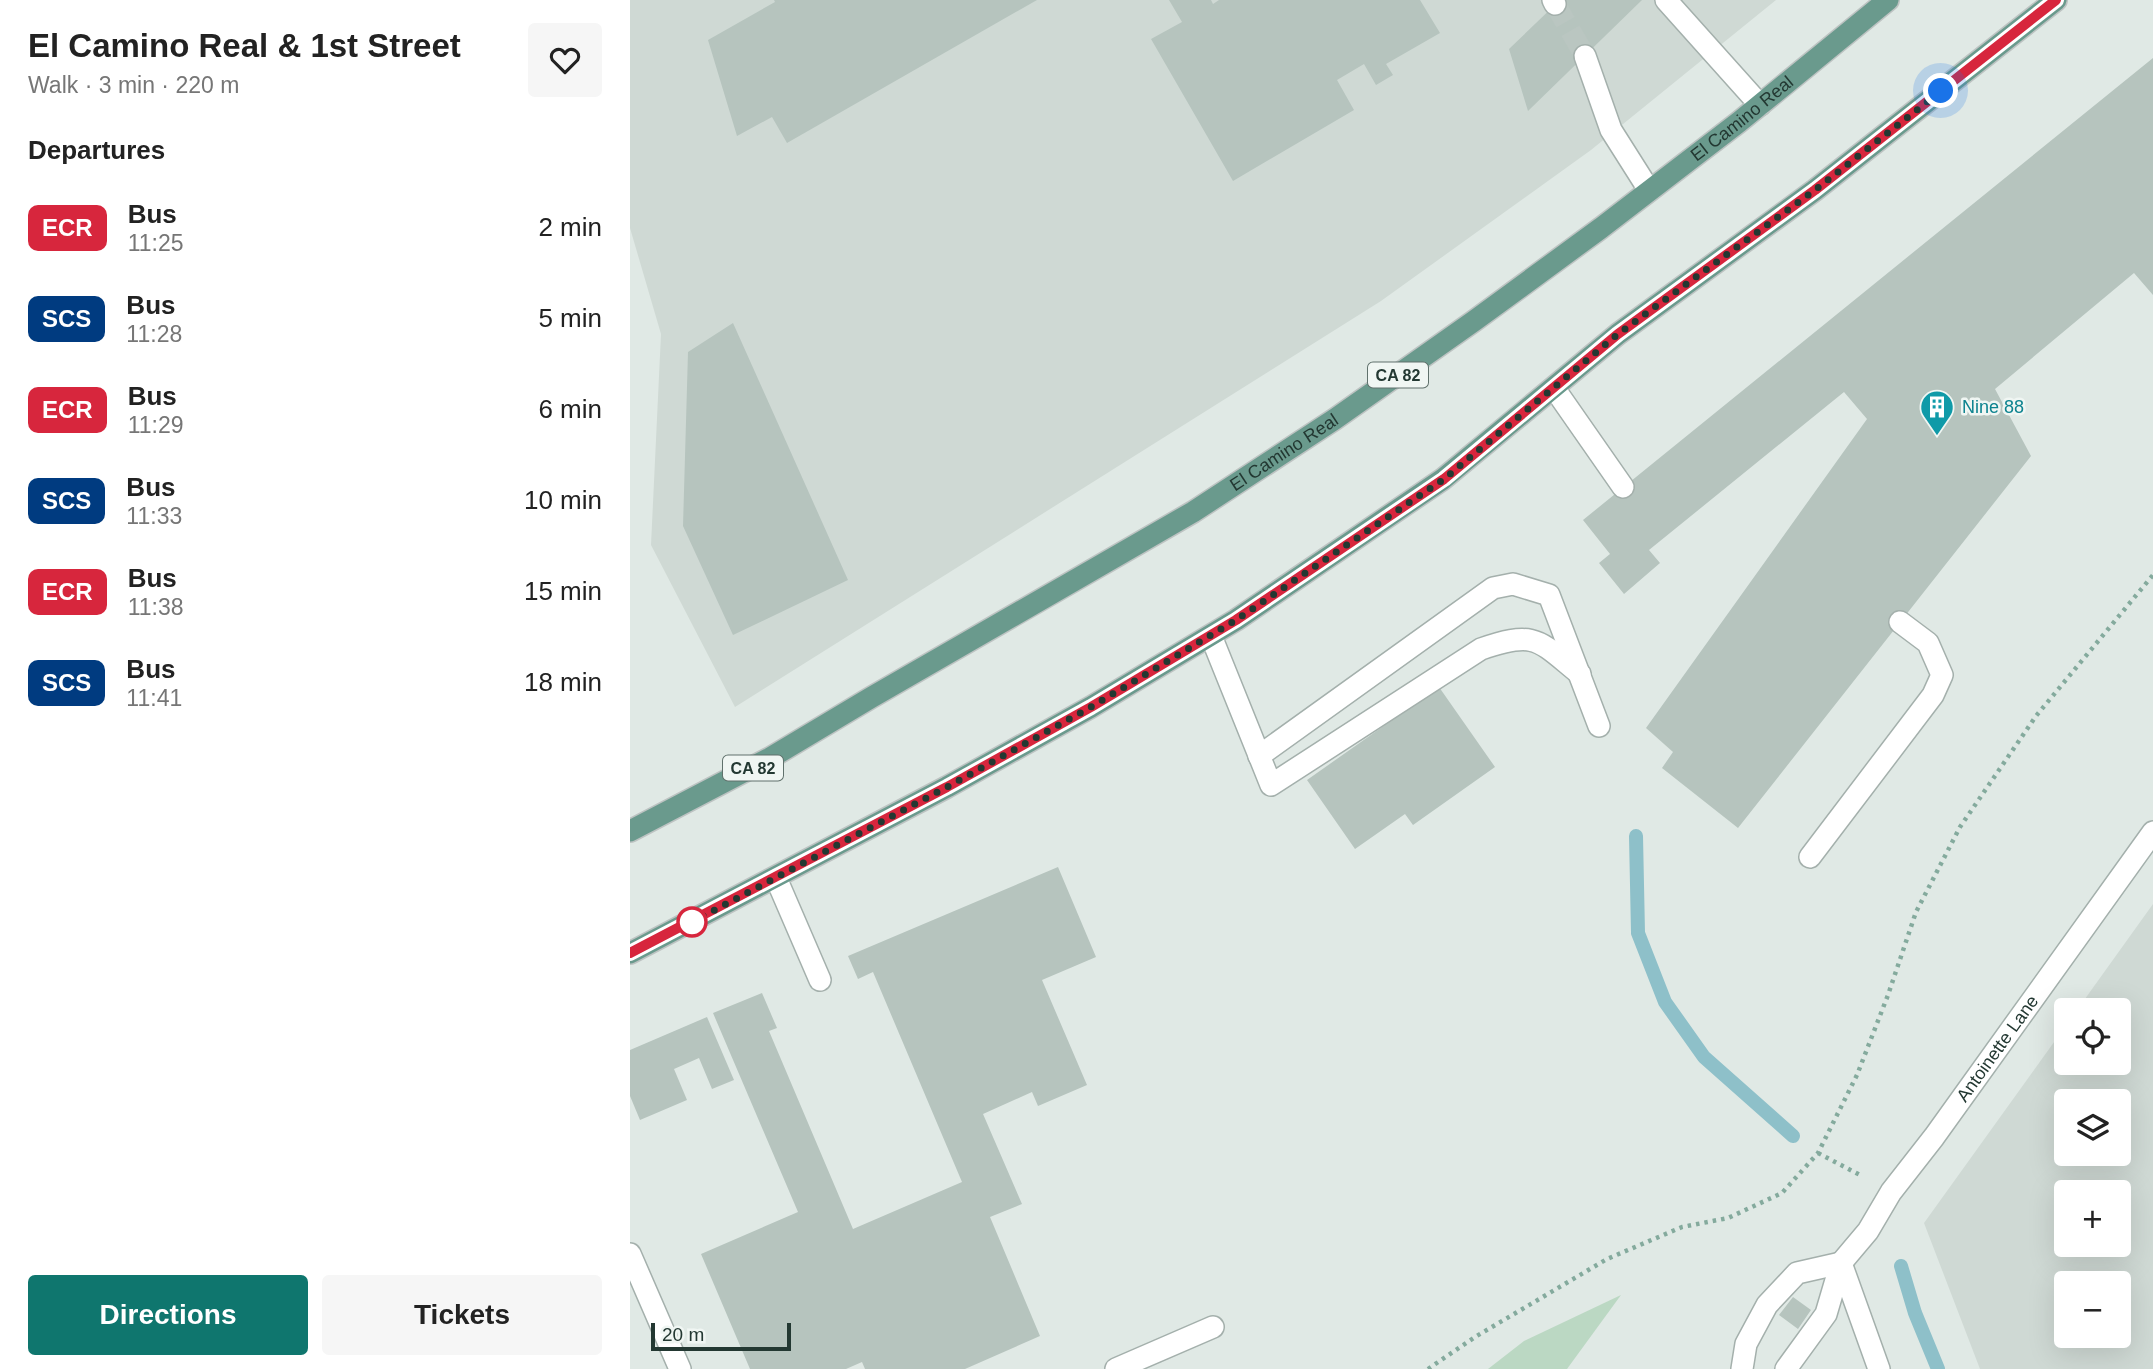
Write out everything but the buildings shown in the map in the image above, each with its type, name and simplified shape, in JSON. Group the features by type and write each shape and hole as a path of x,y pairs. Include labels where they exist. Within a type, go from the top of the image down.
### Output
{"main road":[{"name":"El Camino Real","path":"630,831 770,758 1193,512 1335,419 1474,321 1649,190 1760,105 1888,0"},
{"path":"630,953 776,878 1079,714 1211,636 1444,479 1618,334 1815,190 2056,0"}],"street":[{"path":"1666,0 1760,105"},
{"path":"1585,56 1611,130 1649,190"},
{"path":"1553,388 1623,487"},
{"path":"1259,756 1493,588 1513,584 1549,595 1599,726"},
{"path":"1810,857 1933,695 1942,675 1928,642 1900,622"},
{"path":"1211,636 1271,785 1481,649 1510,638 1539,640 1580,674"},
{"name":"Antoinette Lane","path":"1786,1369 1826,1314 1841,1263 1868,1231 1891,1192 1934,1137 2153,832"},
{"path":"776,878 820,980"},
{"path":"630,1254 680,1369"},
{"path":"1742,1369 1746,1345 1767,1305 1797,1273 1841,1263 1879,1369"},
{"path":"1116,1369 1213,1327"}],"path":[{"path":"1428,1369 1475,1337 1607,1259 1682,1227 1728,1218 1782,1193 1818,1153 1857,1075 1916,912 1960,827 2036,716 2153,575"},
{"path":"1818,1153 1891,1192"}],"shaded area":[{"path":"630,0 1776,0 1591,150 1381,301 735,707 651,545 661,334 630,228"},
{"path":"2153,904 2153,1369 1980,1369 1924,1223 2054,1042 2054,1075 2131,1075 2131,998 2086,998"}],"green space":[{"path":"1621,1295 1567,1369 1488,1369 1524,1341"}],"waterway":[{"path":"1636,836 1638,933 1665,1002 1704,1057 1793,1136"},
{"path":"1901,1266 1915,1313 1938,1369"}],"tunnel":[{"path":"1555,4 1585,56"}],"bus line":[{"name":"ECR","path":"630,953 816,858 947,787 1091,707 1236,620 1444,479 1618,334 1815,190 2056,0"}],"place":[{"name":"Nine 88","path":"1937,437"}],"route":[{"path":"692,922 947,787 1091,707 1236,620 1444,479 1618,334 1815,190 1941,91"}]}
